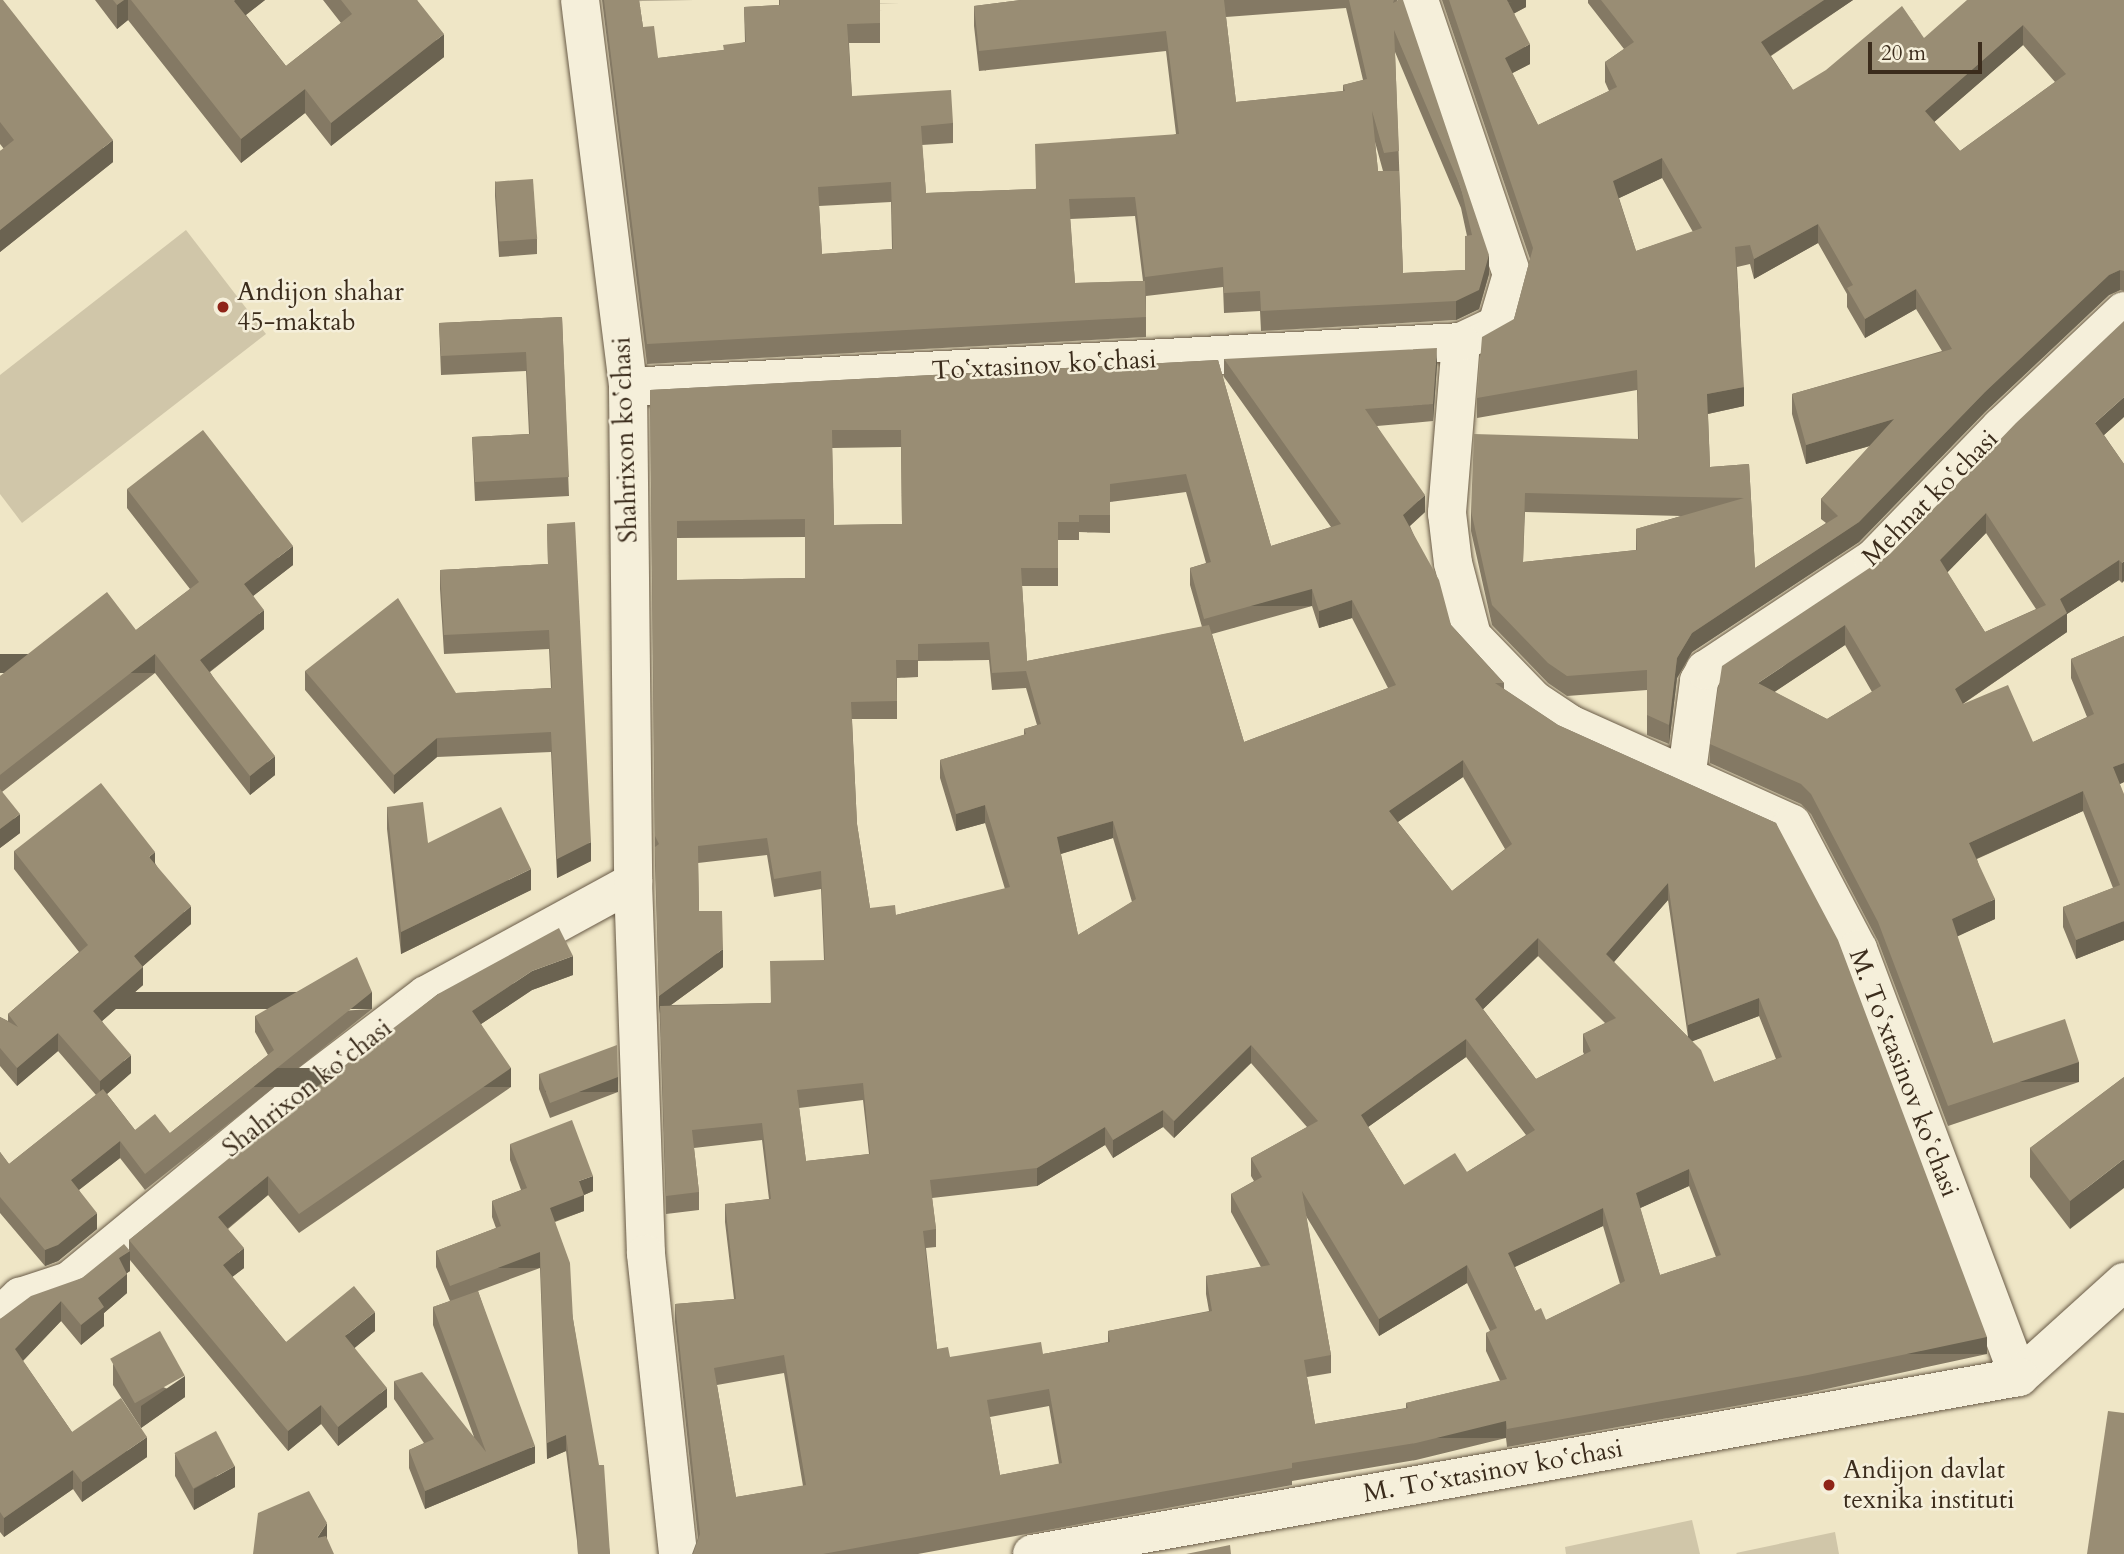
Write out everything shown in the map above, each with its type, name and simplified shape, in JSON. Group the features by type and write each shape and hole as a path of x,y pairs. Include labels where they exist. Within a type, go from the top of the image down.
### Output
{"street":[{"name":"Shahrixon koʻchasi","path":"580,0 628,387 633,882 646,1254 678,1554"},
{"path":"1419,0 1512,274 1497,325 1461,342"},
{"name":"Mehnat koʻchasi","path":"1686,779 1699,681 1705,670 1874,559 2001,426 2124,311"},
{"name":"Toʻxtasinov koʻchasi","path":"628,387 1461,342"},
{"name":"M. Toʻxtasinov koʻchasi","path":"1032,1554 2019,1377 1858,949 1791,824 1686,779 1570,724 1543,706 1497,667 1472,636 1453,564 1447,513 1461,342"},
{"name":"Shahrixon koʻchasi","path":"7,1295 69,1281 296,1094 426,995 633,882"},
{"path":"2019,1377 2124,1282"}],"shaded area":[{"path":"186,230 266,334 22,523 0,494 0,375"},
{"path":"1692,1520 1700,1554 1566,1554 1565,1547"},
{"path":"1835,1532 1839,1554 1736,1553"}],"building":[{"path":"0,0 3,0 113,140 0,230 0,151 14,140 0,122"},
{"path":"131,0 235,0 286,66 352,14 341,0 417,0 444,34 331,123 305,89 241,139"},
{"path":"604,0 639,0 643,27 654,26 658,58 724,50 723,45 746,42 744,7 780,5 780,0 880,0 880,23 847,24 852,96 951,90 953,123 921,126 926,193 1036,189 1035,144 1179,134 1166,31 979,51 974,6 1021,0 1224,0 1236,102 1345,91 1343,85 1367,79 1349,0 1394,0 1393,3 1403,0 1489,255 1479,290 1456,301 1261,311 1260,291 1224,293 1223,267 1145,277 1135,197 1069,199 1075,283 1145,281 1146,317 647,344","holes":["1394,30 1461,188 1472,235 1465,236 1465,270 1403,273 1399,171 1378,171 1372,111 1384,153 1399,151","891,182 893,249 822,254 818,187"]},
{"path":"1449,0 1507,0 1530,44 1505,58 1538,125 1617,87 1605,62 1634,42 1601,0 1824,0 1761,42 1793,90 1826,70 1902,6 1924,38 1967,0 2124,0 2124,271 2109,275 1985,392 1859,522 1692,633 1677,658 1669,725 1647,715 1647,670 1567,676 1548,663 1492,605 1471,511 1474,434 1639,439 1637,370 1477,398 1482,337 1514,319 1533,248","holes":["2023,25 2066,74 1960,151 1925,111","1662,158 1702,228 1636,251 1613,181","1818,224 1853,285 1847,288 1865,319 1916,289 1952,349 1792,394 1806,445 1894,419 1821,499 1838,516 1755,568 1749,464 1710,467 1707,394 1744,387 1735,247 1750,245 1754,259","1525,493 1744,498 1636,529 1637,550 1523,562"]},
{"path":"533,179 537,239 499,242 495,182"},
{"path":"562,317 569,477 475,482 472,437 530,434 526,352 441,356 439,323"},
{"path":"2124,321 2124,397 2095,423 2124,464 2124,561 2122,563 2119,560 2060,599 2067,613 1955,689 1963,704 2008,685 2033,742 2094,714 2071,659 2124,636 2124,763 2113,767 2124,794 2124,921 2076,940 2063,907 2120,885 2083,791 1969,843 1995,899 1952,919 1993,1043 2065,1019 2079,1062 1948,1106 1878,922 1811,794 1801,784 1710,744 1722,666 1889,555 2016,423","holes":["1986,513 2046,605 1985,632 1940,560","1845,625 1881,686 1827,719 1758,683"]},
{"path":"1437,348 1433,404 1365,409 1425,495 1403,515 1439,580 1451,625 1504,683 1495,683 1558,725 1776,823 1838,940 1987,1337 1808,1375 1507,1429 1506,1421 1416,1443 1292,1463 1292,1468 823,1554 693,1554 700,1534 675,1304 736,1299 725,1204 771,1199 762,1123 692,1130 699,1192 666,1196 660,1006 771,1003 770,961 825,960 821,871 774,879 767,838 698,846 699,911 722,911 723,949 659,996 655,847 659,844 655,836 650,390 1218,360 1271,546 1341,524 1224,359","holes":["832,430 901,430 902,524 834,525","1186,474 1211,562 1190,568 1204,619 1312,589 1319,611 1352,600 1396,685 1244,742 1209,625 1027,661 1021,568 1058,568 1058,522 1079,522 1079,515 1110,515 1110,484","805,519 805,578 677,580 677,521","989,642 992,673 1026,671 1041,724 1024,729 1026,734 940,760 956,814 985,805 1010,887 896,915 895,905 870,908 857,824 851,702 897,701 896,660 918,660 918,644","1463,760 1512,844 1452,891 1389,811","1113,821 1136,899 1078,935 1057,837","1668,883 1688,1025 1759,998 1782,1057 1714,1082 1701,1050 1606,954","1538,938 1616,1018 1583,1034 1591,1051 1536,1079 1475,999","1466,1039 1535,1130 1467,1172 1455,1153 1404,1185 1361,1115","1251,1045 1318,1121 1251,1158 1262,1177 1231,1194 1270,1265 1206,1276 1212,1311 1108,1331 1110,1342 1043,1354 1041,1342 950,1357 948,1347 937,1349 923,1231 936,1229 930,1180 1037,1168 1105,1127 1113,1140 1163,1110 1174,1121","863,1083 870,1154 806,1161 797,1090","1689,1169 1721,1255 1660,1275 1636,1193","1302,1191 1379,1319 1467,1265 1497,1328 1486,1333 1507,1379 1406,1403 1408,1408 1315,1424 1304,1360 1331,1355","1603,1208 1625,1281 1546,1320 1541,1308 1535,1311 1508,1253","784,1355 806,1485 736,1497 714,1368","1049,1389 1062,1463 1000,1475 987,1400"]},
{"path":"203,430 293,546 244,584 264,610 200,660 275,756 250,776 155,654 0,775 0,676 107,592 136,630 199,582 127,489"},
{"path":"575,522 591,842 557,859 551,732 437,738 394,775 305,671 398,598 456,693 552,688 549,630 444,635 440,570 548,564 547,524"},
{"path":"101,783 155,852 149,857 191,906 134,956 143,967 93,1011 131,1055 100,1081 58,1033 17,1068 0,1048 0,1017 18,1027 8,1014 88,945 14,851"},
{"path":"0,789 20,814 0,829"},
{"path":"423,802 428,843 501,807 531,869 401,932 387,807"},
{"path":"559,928 573,956 532,971 472,1011 511,1068 299,1214 268,1176 218,1217 244,1248 223,1265 286,1342 354,1286 375,1312 345,1336 387,1388 338,1427 321,1405 288,1431 129,1240 310,1092 438,994"},
{"path":"357,957 372,992 145,1174 120,1141 71,1180 97,1213 58,1245 45,1250 0,1197 0,1152 9,1164 103,1089 135,1130 155,1114 170,1133 274,1050 255,1016"},
{"path":"617,1045 618,1077 550,1103 539,1074"},
{"path":"2124,1077 2124,1159 2070,1201 2030,1148"},
{"path":"572,1120 593,1176 579,1181 584,1195 550,1208 570,1263 573,1319 599,1465 604,1465 610,1554 578,1554 566,1435 547,1443 540,1252 450,1286 436,1251 501,1226 492,1201 527,1188 510,1144"},
{"path":"124,1244 130,1251 119,1258 127,1274 98,1298 104,1307 81,1325 61,1301 15,1349 72,1432 121,1398 147,1437 82,1482 73,1470 4,1518 0,1512 0,1319 31,1296 82,1278"},
{"path":"478,1291 535,1446 425,1491 409,1450 434,1439 394,1381 422,1372 486,1452 433,1307"},
{"path":"160,1331 185,1376 135,1403 110,1359"},
{"path":"2108,1411 2124,1413 2124,1554 2087,1554"},
{"path":"216,1431 235,1466 193,1488 175,1453"},
{"path":"309,1491 327,1523 317,1538 326,1536 334,1554 253,1554 258,1513"},
{"path":"1230,1545 1231,1554 1186,1554"}],"place":[{"name":"Andijon shahar 45-maktab","path":"223,307"},
{"name":"Andijon davlat texnika instituti","path":"1829,1485"}]}
